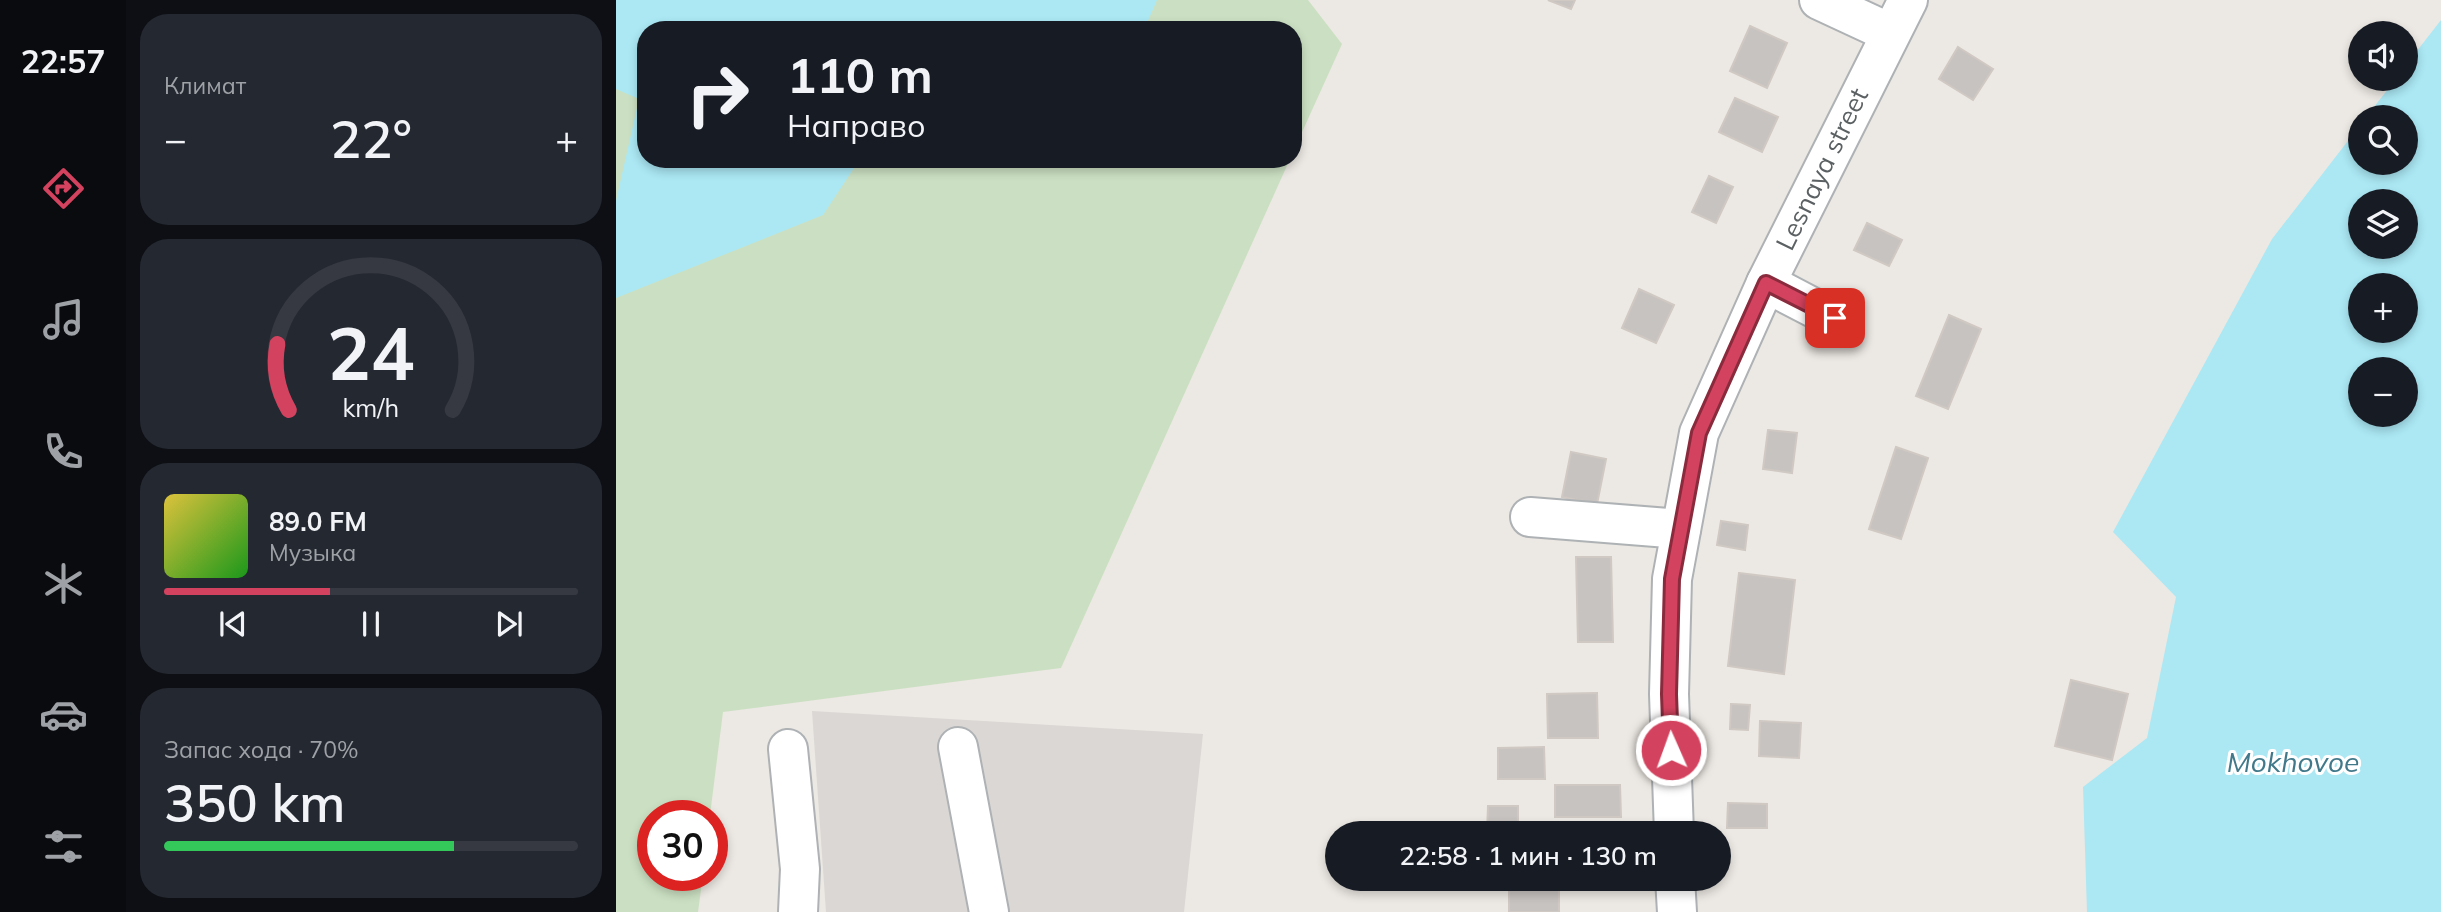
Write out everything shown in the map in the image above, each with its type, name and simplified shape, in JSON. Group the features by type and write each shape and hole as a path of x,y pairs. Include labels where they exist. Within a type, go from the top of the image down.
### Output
{"street":[{"path":"1819,0 1890,33"},
{"name":"Lesnaya street","path":"1674,821 1669,694 1672,579 1699,433 1766,283 1908,0"},
{"path":"1766,283 1835,318"},
{"path":"1530,517 1681,529"},
{"path":"958,747 989,912"},
{"path":"788,749 800,869 798,912"},
{"path":"1676,891 1677,912"}],"shaded area":[{"path":"812,711 1203,734 1184,912 826,912"}],"green space":[{"path":"616,0 1308,0 1342,44 1302,132 1302,21 637,21 637,168 1286,168 1061,668 723,712 712,800 637,800 637,891 701,891 698,912 616,912"}],"water":[{"path":"616,0 1157,0 1148,21 637,21 637,98 616,89"},
{"name":"Mokhovoe","path":"2441,20 2441,912 2087,912 2083,787 2147,738 2176,597 2113,532 2272,239 2348,141 2348,175 2418,175 2418,105 2375,105 2387,91 2418,91 2418,50"},
{"path":"637,108 637,168 854,168 823,215 616,298 616,201"}],"building":[{"path":"1548,0 1575,0 1571,9"},
{"path":"1750,26 1787,43 1767,88 1730,71"},
{"path":"1958,47 1993,69 1973,100 1939,79"},
{"path":"1735,98 1778,117 1762,152 1719,132"},
{"path":"1709,176 1733,187 1716,223 1692,212"},
{"path":"1867,223 1902,240 1889,266 1854,250"},
{"path":"1639,289 1674,305 1656,343 1622,328"},
{"path":"1949,315 1981,329 1948,409 1916,396"},
{"path":"1768,430 1797,433 1792,473 1763,469"},
{"path":"1896,447 1928,458 1901,539 1869,529"},
{"path":"1571,452 1606,459 1597,504 1562,497"},
{"path":"1721,521 1748,525 1745,550 1717,545"},
{"path":"1576,557 1611,557 1613,642 1578,642"},
{"path":"1739,573 1795,580 1784,674 1728,666"},
{"path":"2071,680 2128,694 2112,760 2055,746"},
{"path":"1597,693 1598,738 1548,738 1547,694"},
{"path":"1731,704 1750,705 1748,730 1730,729"},
{"path":"1760,721 1801,723 1799,758 1759,756"},
{"path":"1544,747 1545,779 1498,779 1498,748"},
{"path":"1555,785 1620,785 1621,817 1555,817"},
{"path":"1728,803 1767,804 1767,828 1731,828 1731,821 1727,821"},
{"path":"1488,806 1518,806 1518,821 1487,821"},
{"path":"1509,891 1559,891 1559,912 1509,912"}],"route":[{"path":"1671,750 1669,694 1672,579 1699,433 1766,283 1835,318"}]}
